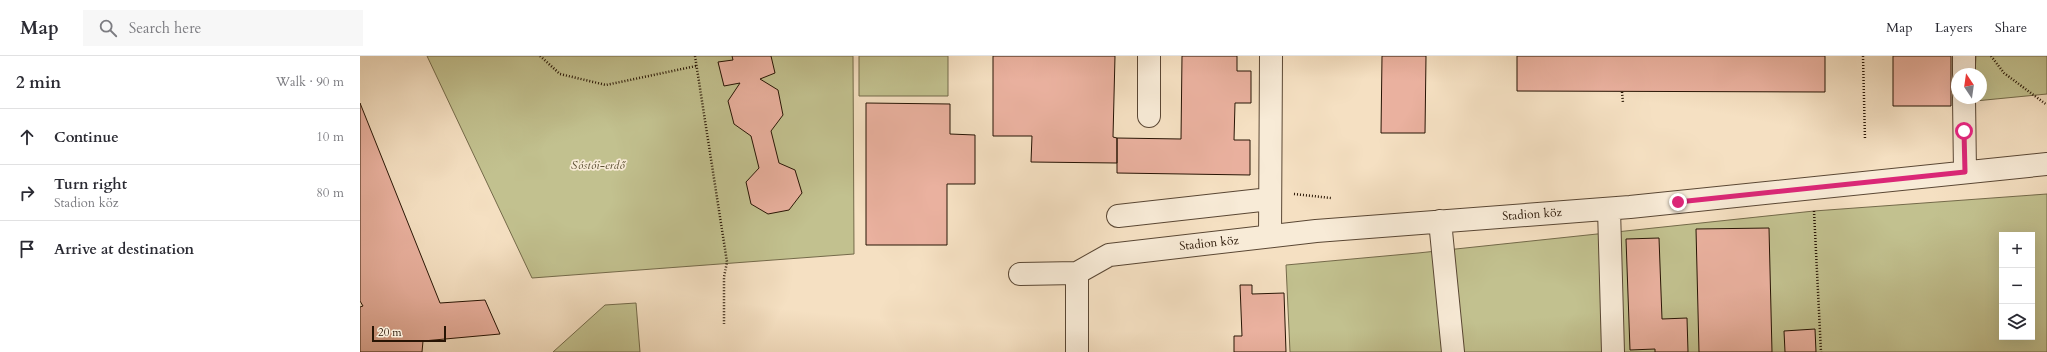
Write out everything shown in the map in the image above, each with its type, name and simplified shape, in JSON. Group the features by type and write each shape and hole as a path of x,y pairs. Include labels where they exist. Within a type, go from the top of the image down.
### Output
{"street":[{"path":"1149,56 1149,116"},
{"path":"1270,56 1270,236"},
{"path":"1964,56 1964,68"},
{"path":"1964,104 1965,172"},
{"name":"Stadion köz","path":"1020,274 1077,273 1109,255 1316,231 1609,209 2047,164"},
{"path":"1118,216 1270,196"},
{"path":"1609,209 1613,352"},
{"path":"1440,222 1453,352"},
{"path":"1077,273 1077,352"}],"path":[{"path":"540,56 560,74 606,85 696,66"},
{"path":"695,56 727,262 724,277 724,324"},
{"path":"1863,56 1865,140"},
{"path":"1991,56 2004,73 2047,105"},
{"path":"1622,92 1623,103"},
{"path":"1270,196 1331,198"},
{"path":"1814,211 1821,352"}],"green space":[{"name":"Sóstói-erdő","path":"427,56 853,56 854,254 532,278"},
{"path":"859,56 948,56 948,96 859,96"},
{"path":"1976,56 2047,56 2047,94 1987,100 1987,68 1975,68"},
{"path":"2047,194 2047,352 1290,352 1286,265 1418,253 1814,211"},
{"path":"636,303 640,352 553,352 605,305"}],"building":[{"path":"732,56 771,56 775,73 760,79 778,90 783,115 771,131 779,163 795,170 802,193 789,210 768,214 751,204 746,182 759,168 751,136 734,124 728,101 740,83 724,86 718,62 733,60"},
{"path":"993,56 1115,56 1113,137 1117,138 1117,163 1031,162 1032,136 993,136"},
{"path":"1182,56 1237,56 1237,71 1251,71 1251,103 1235,103 1234,140 1250,140 1250,175 1117,173 1117,138 1181,139"},
{"path":"1382,56 1426,56 1425,133 1381,133"},
{"path":"1517,56 1825,56 1825,92 1517,91"},
{"path":"1893,56 1951,56 1951,106 1893,106"},
{"path":"360,103 440,303 485,300 500,334 423,341 422,352 360,352 360,307 363,306 360,301"},
{"path":"866,103 950,104 950,134 975,135 975,184 947,184 947,245 866,245"},
{"path":"1769,228 1772,352 1699,352 1696,229"},
{"path":"1659,238 1662,319 1687,318 1688,352 1655,352 1655,349 1630,350 1626,239"},
{"path":"1240,285 1252,285 1252,294 1284,293 1286,352 1234,352 1234,336 1242,336"},
{"path":"1815,329 1816,352 1785,352 1784,331"}],"route":[{"path":"1678,202 1783,190 1921,178 1965,172 1964,131"}]}
